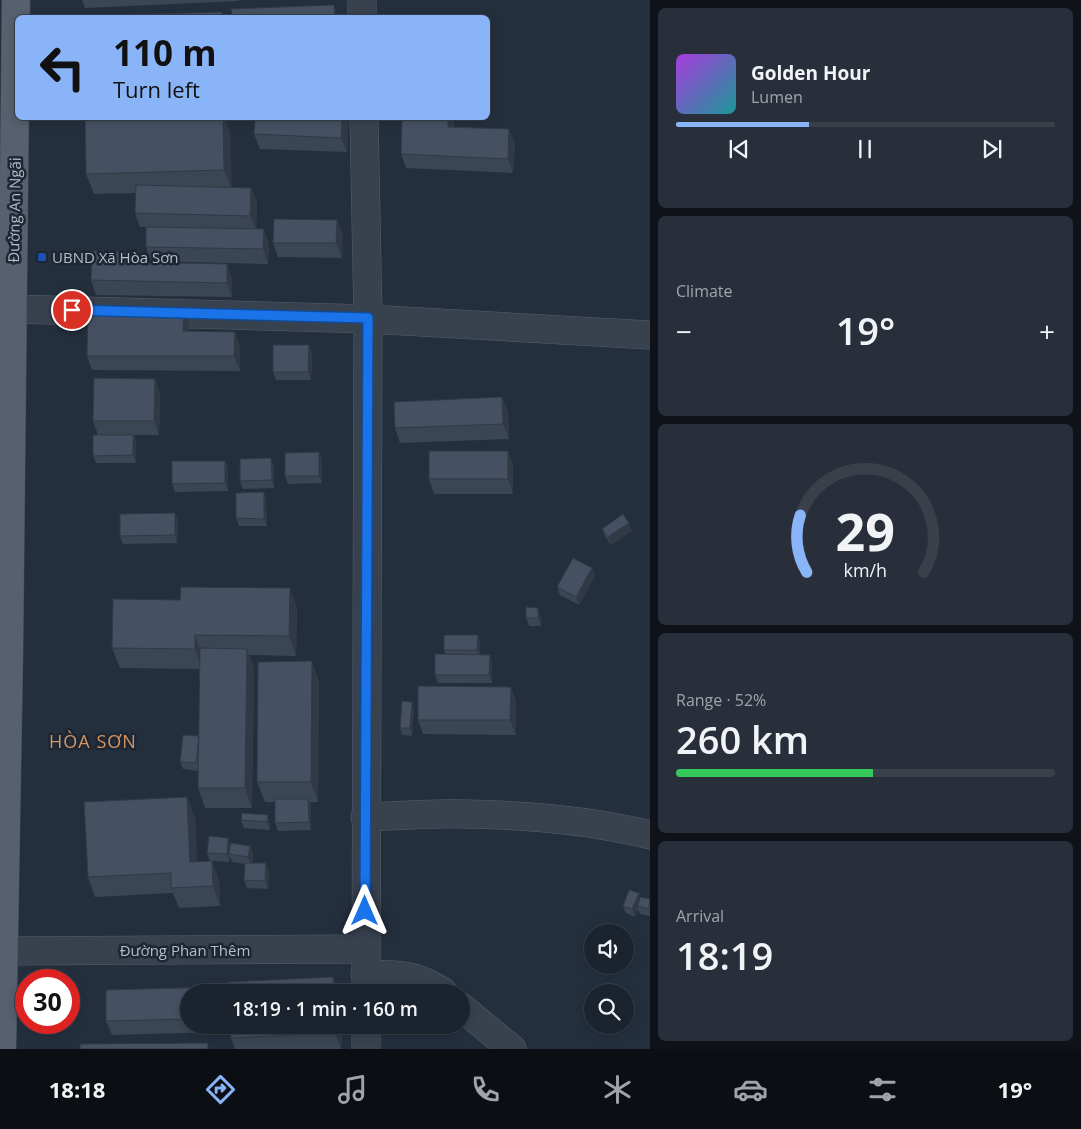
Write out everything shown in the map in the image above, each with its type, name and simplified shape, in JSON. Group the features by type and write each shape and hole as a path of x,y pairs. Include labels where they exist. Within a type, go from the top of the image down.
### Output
{"main road":[{"name":"Đường An Ngãi","path":"16,0 16,15"},
{"name":"Đường An Ngãi","path":"2,1049 4,951 4,653 13,309 15,103"}],"street":[{"path":"362,0 362,15"},
{"path":"364,120 368,318 365,972"},
{"path":"13,309 368,318 650,335"},
{"path":"365,818 464,814 541,818 615,826 650,835"},
{"name":"Đường Phan Thêm","path":"4,951 365,972 401,975 429,984"},
{"path":"470,1015 512,1049"},
{"path":"366,1034 366,1049"}],"building":[{"path":"334,5 335,15 232,15 231,9"},
{"path":"222,12 222,15 112,15"},
{"path":"85,120 223,120 224,170 86,174"},
{"path":"255,120 342,120 341,138 254,134"},
{"path":"402,120 448,120 448,127 509,129 508,159 401,154"},
{"path":"136,185 251,188 250,216 135,213"},
{"path":"274,219 337,220 336,243 273,243"},
{"path":"146,227 264,229 263,249 146,247"},
{"path":"92,251 132,252 131,262 227,264 227,283 91,280"},
{"path":"88,310 184,310 183,331 235,332 234,356 87,356"},
{"path":"273,345 309,345 308,372 273,372"},
{"path":"94,378 155,379 154,421 93,421"},
{"path":"502,397 503,424 395,428 394,402"},
{"path":"93,435 133,435 133,455 93,456"},
{"path":"429,451 508,451 508,479 429,479"},
{"path":"319,452 319,476 285,476 285,453"},
{"path":"271,458 272,480 240,481 240,459"},
{"path":"172,461 225,461 225,483 172,484"},
{"path":"264,492 264,519 236,518 236,493"},
{"path":"175,513 175,535 120,536 120,514"},
{"path":"623,514 629,523 608,537 602,529"},
{"path":"573,558 592,568 576,597 557,587"},
{"path":"181,587 290,588 289,636 195,635 195,649 112,648 113,599 180,600"},
{"path":"526,607 538,608 538,618 526,618"},
{"path":"444,635 478,635 477,650 444,650"},
{"path":"200,648 247,649 245,788 198,788"},
{"path":"435,654 490,655 489,675 435,675"},
{"path":"312,661 311,782 257,782 258,662"},
{"path":"418,686 511,687 510,720 418,720"},
{"path":"402,701 412,702 410,728 400,728"},
{"path":"183,735 199,736 196,763 180,762"},
{"path":"187,797 190,862 212,861 213,886 171,888 171,873 88,877 84,802"},
{"path":"275,799 308,799 309,822 275,823"},
{"path":"242,813 268,815 267,822 241,820"},
{"path":"209,836 228,838 227,854 207,853"},
{"path":"231,843 250,846 248,857 229,854"},
{"path":"245,863 266,863 265,881 244,880"},
{"path":"629,890 639,893 632,909 623,906"},
{"path":"640,897 650,899 649,909 638,906"},
{"path":"333,977 333,984 228,984 228,982"},
{"path":"180,988 180,1019 106,1021 106,990"},
{"path":"231,1034 314,1034 231,1038"},
{"path":"208,1043 208,1049 80,1049 80,1044"}],"place":[{"name":"UBND Xã Hòa Sơn","path":"42,257"}],"district":[{"name":"HÒA SƠN","path":"93,741"}],"route":[{"path":"72,310 368,318 365,911"}]}
